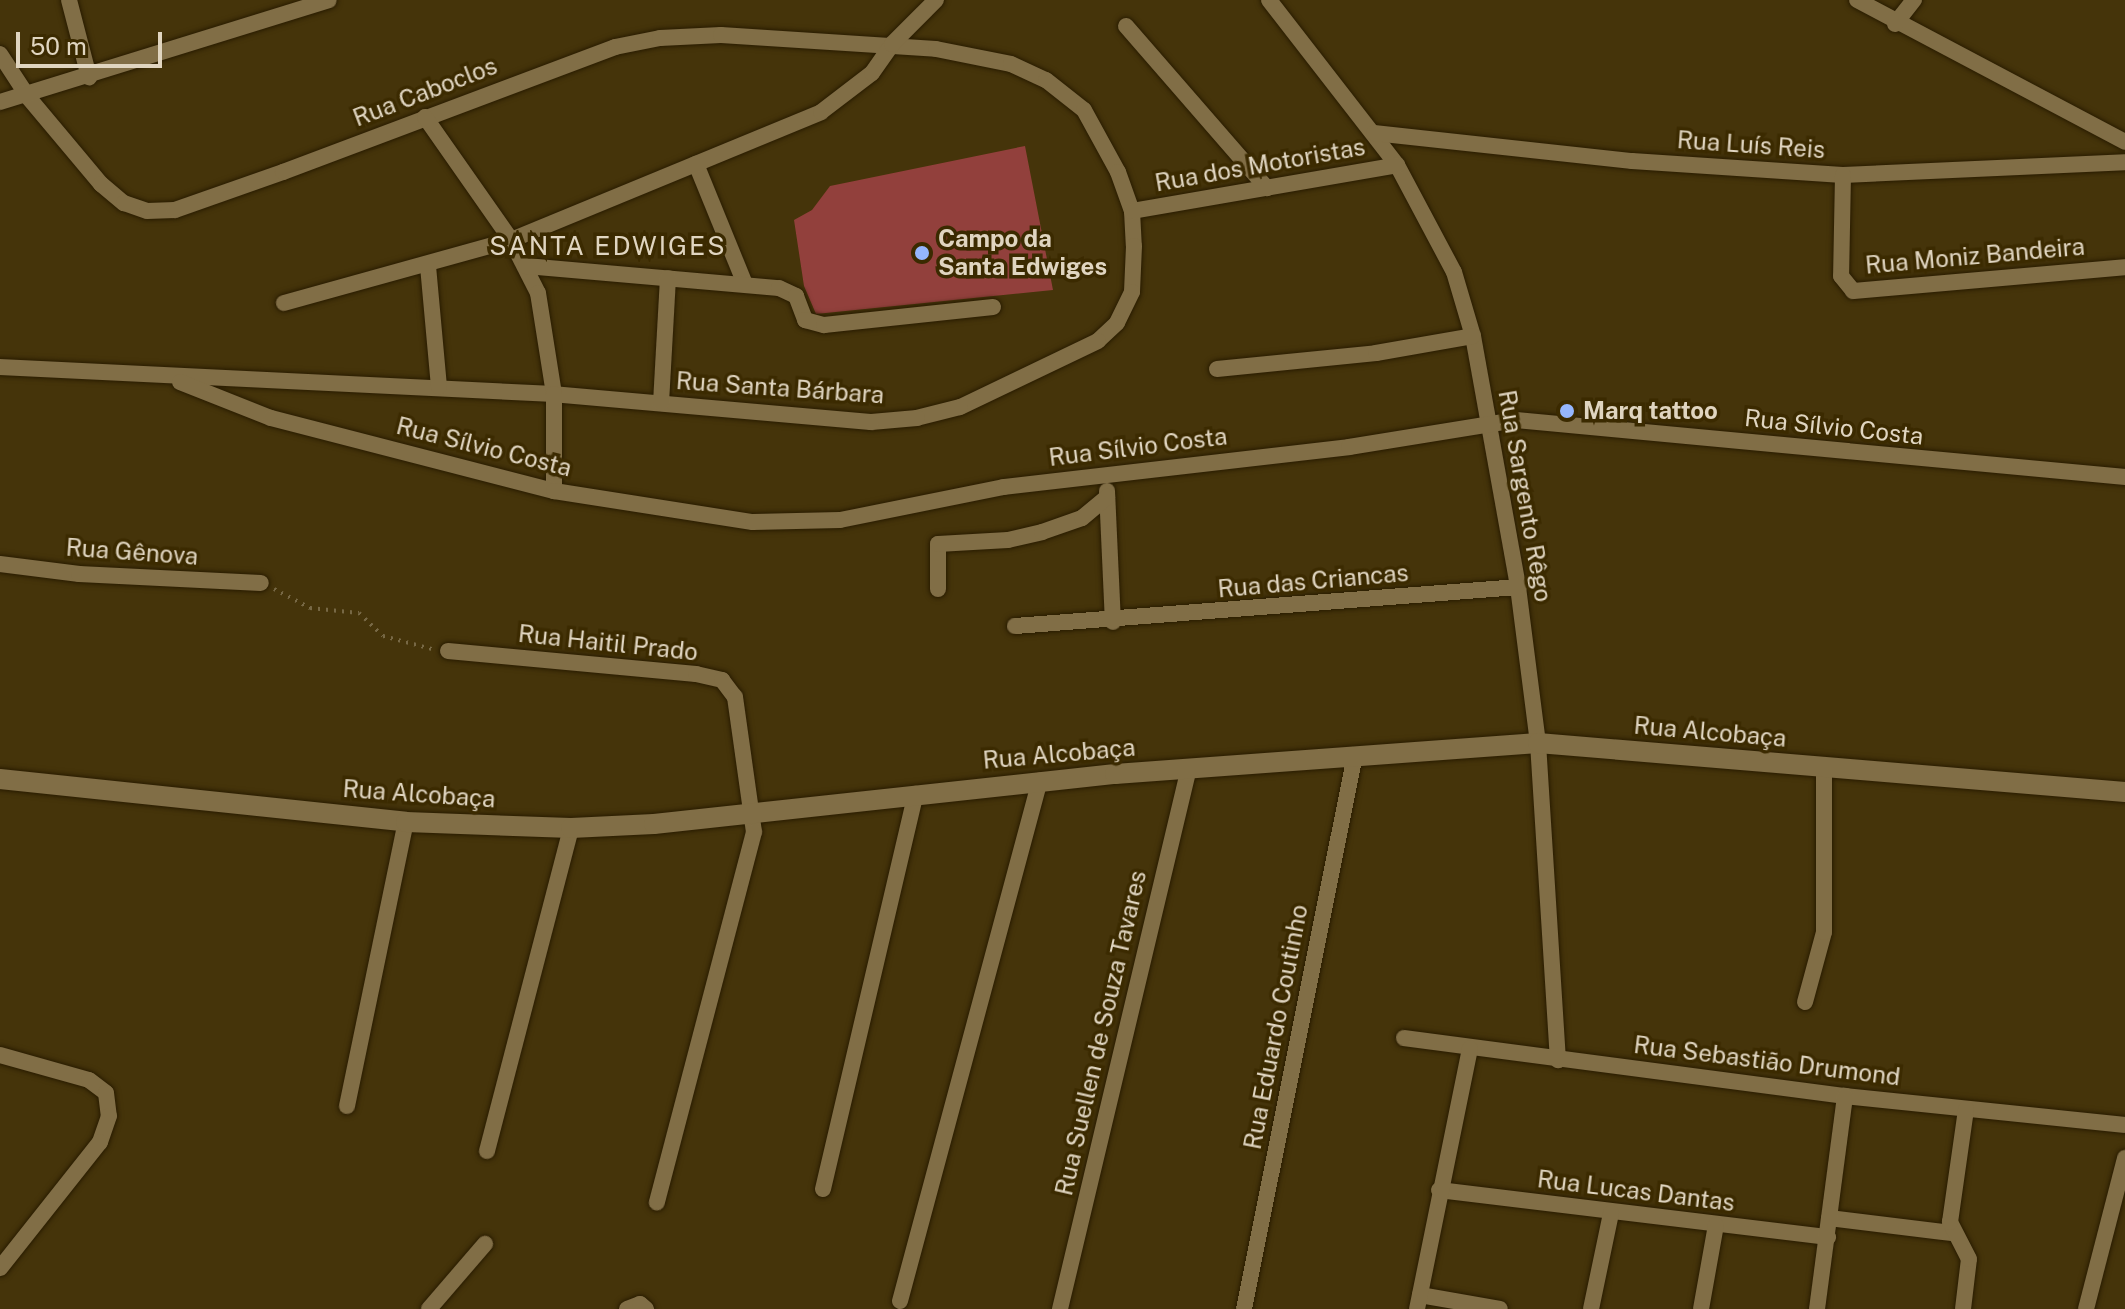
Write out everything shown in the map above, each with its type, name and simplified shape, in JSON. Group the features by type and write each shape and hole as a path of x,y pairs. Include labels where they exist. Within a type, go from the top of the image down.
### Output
{"main road":[{"name":"Rua Alcobaça","path":"0,779 406,822 571,828 751,812 1040,780 1538,743 2125,792"}],"street":[{"path":"69,0 89,77"},
{"path":"0,102 28,97 329,0"},
{"path":"284,303 428,266 511,240 821,112 861,84 892,44 936,0"},
{"name":"Rua Sargento Rêgo","path":"1269,0 1397,165 1454,272 1473,336 1518,587 1538,743 1558,1060"},
{"path":"1857,0 1895,24 2125,142"},
{"path":"1895,24 1914,0"},
{"path":"1126,26 1267,188"},
{"name":"Rua Caboclos","path":"0,54 28,97 101,184 124,203 147,211 175,210 615,47 660,38 721,35 892,44"},
{"name":"Rua Santa Bárbara","path":"0,367 174,379 439,387 554,394 871,422 960,407 1061,361 1117,323 1132,292 1132,211 1118,172 1084,110 1046,80 1011,64 892,44"},
{"path":"425,117 526,266 544,319 554,394 554,491"},
{"name":"Rua Luís Reis","path":"1374,133 1632,161 1843,175 2125,162"},
{"path":"696,164 745,284"},
{"name":"Rua dos Motoristas","path":"1132,211 1397,165"},
{"name":"Rua Moniz Bandeira","path":"1843,175 1841,276 1853,291 2125,267"},
{"path":"428,266 439,387"},
{"path":"526,266 745,284 789,291 805,320 824,325 993,307"},
{"path":"661,403 668,278"},
{"path":"1217,369 1376,353 1473,336"},
{"name":"Rua Sílvio Costa","path":"174,379 271,418 554,491 753,522 796,523 1106,475 1349,447 1489,421 1587,425 2125,477"},
{"path":"1106,475 1113,622"},
{"path":"938,589 938,544 1008,540 1042,532 1082,518 1107,497"},
{"name":"Rua Gênova","path":"0,564 79,574 261,583"},
{"name":"Rua das Criancas","path":"1015,626 1113,622 1518,587"},
{"name":"Rua Haitil Prado","path":"448,651 722,680 735,697 741,721 751,812"},
{"name":"Rua Eduardo Coutinho","path":"1244,1309 1355,755"},
{"path":"1805,1002 1824,932 1824,767"},
{"name":"Rua Suellen de Souza Tavares","path":"1060,1309 1189,768"},
{"path":"900,1301 1040,780"},
{"path":"823,1189 916,794"},
{"path":"657,1202 754,832 751,812"},
{"path":"347,1106 406,822"},
{"path":"487,1151 571,828"},
{"name":"Rua Sebastião Drumond","path":"1404,1038 1845,1096 2125,1125"},
{"path":"1470,1048 1418,1302 1500,1309"},
{"path":"0,1055 89,1080 106,1093 109,1116 100,1142 0,1268"},
{"path":"1817,1309 1845,1096"},
{"path":"1963,1309 1969,1259 1952,1233 1966,1109"},
{"path":"2086,1309 2125,1158"},
{"name":"Rua Lucas Dantas","path":"1439,1190 1828,1237"},
{"path":"1591,1309 1611,1213"},
{"path":"1829,1218 1952,1233"},
{"path":"1701,1309 1716,1225"},
{"path":"429,1309 485,1244"},
{"path":"627,1309 640,1304 646,1309"}],"path":[{"path":"261,583 310,608 359,613 383,636 448,651"}],"shaded area":[{"name":"Campo da Santa Edwiges","path":"1025,146 1053,290 816,314 804,286 794,220 812,210 830,186"}],"place":[{"name":"Campo da Santa Edwiges","path":"922,253"},
{"name":"Marq tattoo","path":"1567,411"}],"district":[{"name":"SANTA EDWIGES","path":"608,246"}]}
